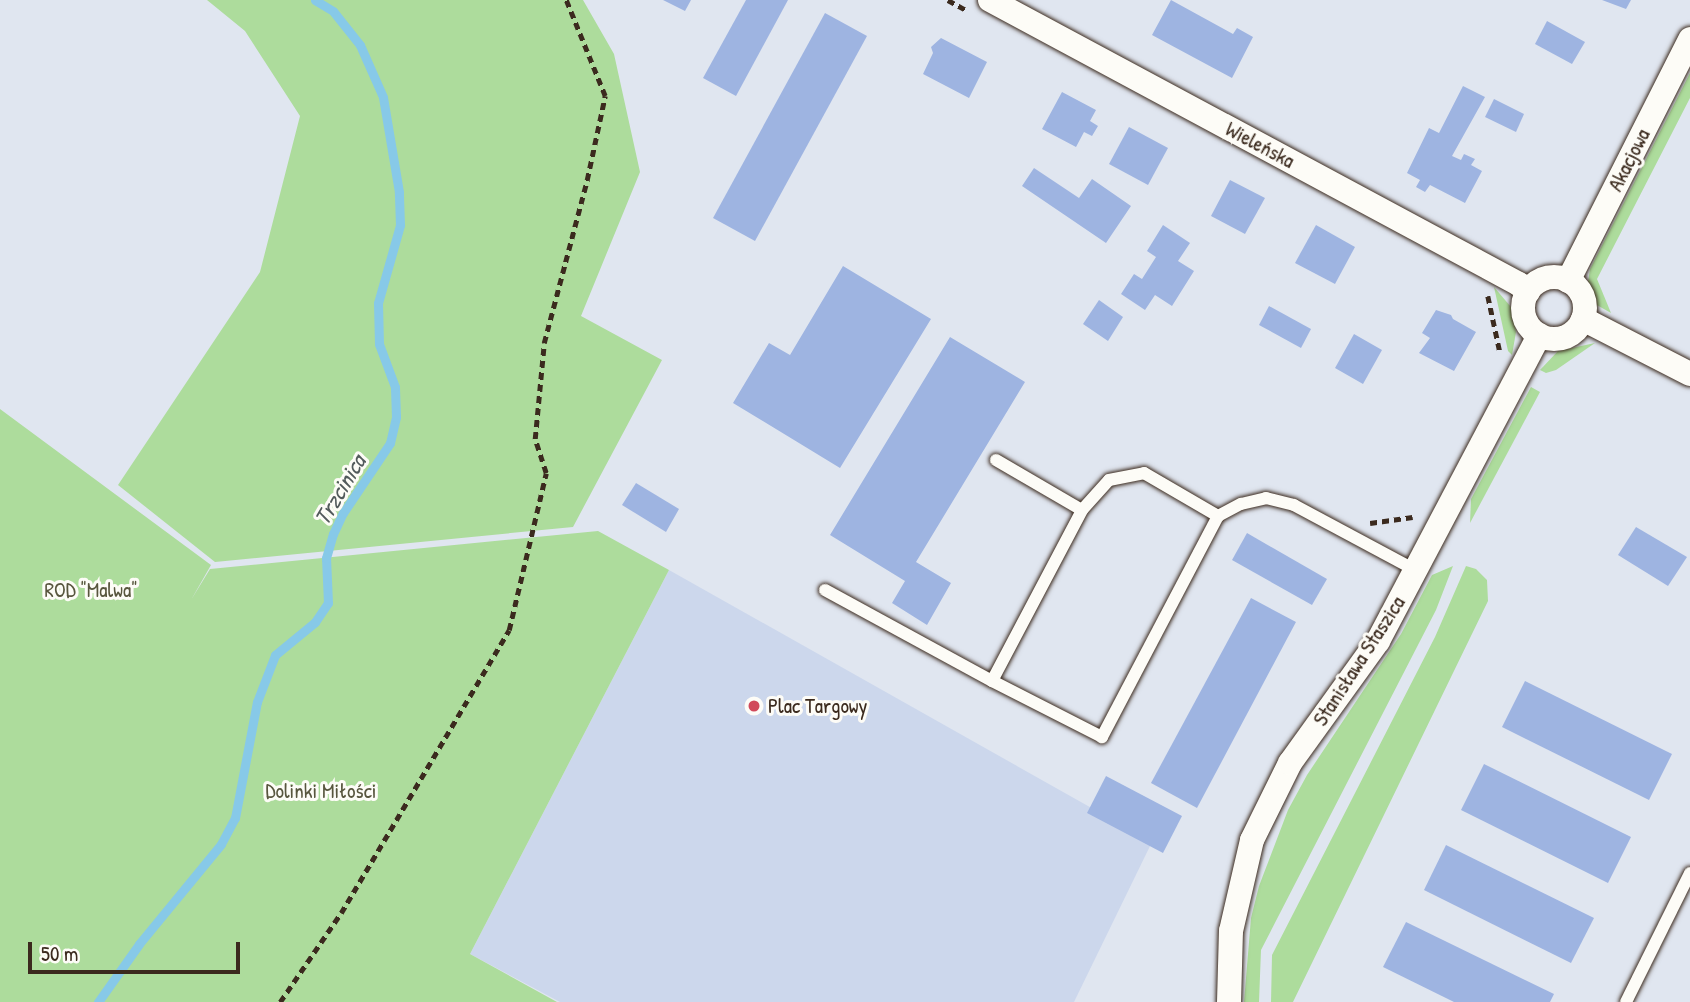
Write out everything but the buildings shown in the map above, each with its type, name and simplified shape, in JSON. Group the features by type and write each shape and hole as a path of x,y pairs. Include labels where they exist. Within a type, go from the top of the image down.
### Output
{"street":[{"name":"Wieleńska","path":"990,0 1507,277 1528,292"},
{"name":"Akacjowa","path":"1568,281 1690,39"},
{"path":"1550,278 1568,281 1581,293 1584,301 1583,319 1569,335 1560,339 1539,335 1526,321 1523,311 1528,292 1534,285 1550,278"},
{"path":"1583,319 1690,374"},
{"name":"Stanisława Staszica","path":"1229,1002 1231,932 1252,840 1290,763 1378,640 1417,571 1539,335"}],"lane":[{"path":"996,460 1082,510"},
{"path":"992,681 1082,510 1109,480 1144,473 1217,516"},
{"path":"825,590 1102,737 1217,516 1241,504 1266,498 1294,505 1417,571"},
{"path":"1626,1002 1690,873"}],"path":[{"path":"280,1002 341,912 509,630 546,473 535,439 544,343 587,180 604,96 566,0"},
{"path":"1366,523 1391,523 1416,517"}],"shaded area":[{"name":"Plac Targowy","path":"669,570 1152,842 1074,1002 560,1002 470,954"}],"green space":[{"path":"207,0 583,0 614,54 640,172 581,316 662,360 573,527 215,562 118,485 260,272 300,116 245,31"},
{"path":"1690,73 1690,98 1597,279 1611,313 1595,304 1588,282 1590,269"},
{"path":"1494,287 1511,307 1516,332 1512,355 1508,351"},
{"path":"1595,343 1556,370 1546,373 1540,370 1558,351"},
{"path":"1531,387 1540,392 1470,523 1471,499"},
{"name":"Dolinki Miłości","path":"0,409 211,565 191,600 210,569 598,531 669,570 470,954 557,1002 0,1002"},
{"path":"1453,566 1436,610 1261,950 1259,1002 1244,1002 1251,918 1259,886 1288,810 1307,775 1401,634 1432,575"},
{"path":"1466,566 1476,569 1487,580 1488,601 1293,1002 1271,1002 1272,955 1435,637"}],"waterway":[{"name":"Trzcinica","path":"98,1002 139,944 221,844 235,818 257,702 275,655 315,622 328,603 326,558 333,534 343,513 390,443 396,417 395,387 379,344 378,303 400,225 399,192 383,97 360,45 333,11 315,0"}],"place":[{"name":"Plac Targowy","path":"754,706"}],"park label":[{"name":"ROD \"Malwa\"","path":"91,590"}]}
